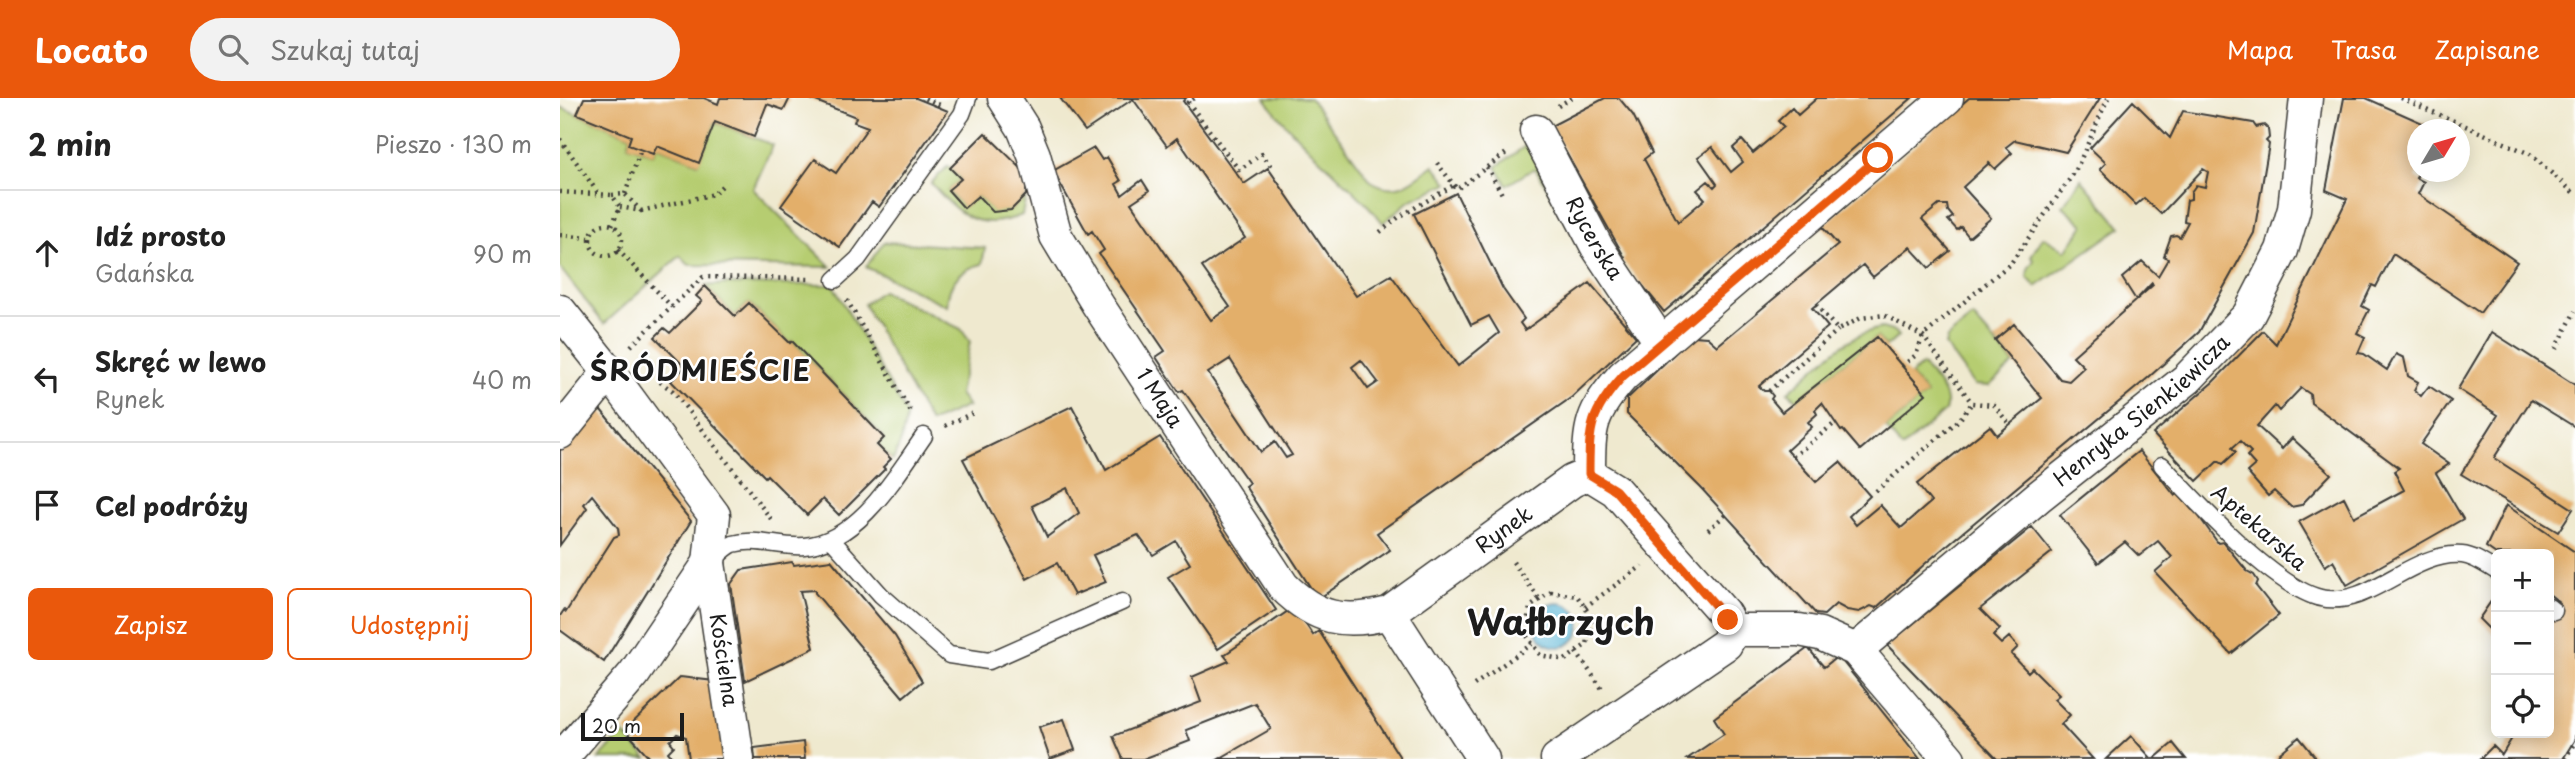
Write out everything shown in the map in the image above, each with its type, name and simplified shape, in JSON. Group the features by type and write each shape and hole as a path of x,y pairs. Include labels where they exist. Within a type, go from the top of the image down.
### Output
{"street":[{"name":"1 Maja","path":"1004,98 1023,128 1034,155 1056,236 1098,305 1283,586 1308,607 1337,618 1366,619 1389,613"},
{"path":"1557,759 1726,644 1731,637 1731,630 1723,612 1615,490 1589,474 1589,434 1595,414 1607,394 1623,376 1947,98"},
{"name":"Henryka Sienkiewicza","path":"1856,650 2038,497 2134,435 2248,316 2281,250 2294,209 2306,98"},
{"name":"Rycerska","path":"1527,137 1661,343"},
{"name":"Kościelna","path":"560,311 616,363 713,516 709,563 738,759"},
{"path":"560,433 616,363"},
{"name":"Rynek","path":"1389,613 1572,481 1589,474"},
{"path":"561,759 634,674 709,563"},
{"path":"1389,613 1483,759"},
{"path":"1731,630 1798,630 1820,634 1856,650 1949,759"}],"lane":[{"path":"835,280 858,259 962,114 968,98"},
{"path":"709,563 731,545 754,542 804,546 831,539 853,526 891,482 924,436"},
{"name":"Aptekarska","path":"2162,465 2192,498 2274,574 2303,593 2324,599 2357,596 2412,567 2437,558 2463,555 2491,568"},
{"path":"831,539 881,595 949,655 989,661 1122,603"}],"path":[{"path":"1194,98 1188,102 1239,170 1262,154 1273,169"},
{"path":"1902,366 1916,355 1923,335 2011,262 2076,170 2108,98"},
{"path":"2401,98 2530,154 2575,194"},
{"path":"1437,163 1457,189 1527,137"},
{"path":"560,139 598,194"},
{"path":"625,194 641,149"},
{"path":"1487,167 1502,194"},
{"path":"1380,232 1399,217 1454,185"},
{"path":"560,186 560,194 625,194"},
{"path":"612,195 620,207 641,211 714,194 722,186"},
{"path":"625,194 641,211"},
{"path":"612,225 620,207"},
{"path":"612,225 618,230 621,237 618,250 606,256 599,255 590,245 589,239 595,228 612,225"},
{"path":"560,235 589,239"},
{"path":"618,250 672,307"},
{"path":"616,363 703,277 835,280 924,436"},
{"path":"1816,305 1838,330"},
{"path":"2556,349 2575,311"},
{"path":"1769,391 1838,330 1861,318 1884,316 1923,335 1972,402 1994,405 2009,424"},
{"path":"651,376 673,391 793,545"},
{"path":"1876,491 1960,419 1972,402"},
{"path":"942,428 973,414"},
{"path":"1793,457 1835,423"},
{"path":"1708,530 1725,515"},
{"path":"1506,553 1540,600"},
{"path":"1585,607 1648,562"},
{"path":"1551,592 1577,596 1585,607 1594,619 1587,645 1565,660 1540,655 1525,633 1530,607 1551,592"},
{"path":"1467,690 1532,644"},
{"path":"1576,652 1608,697"},
{"path":"2565,759 2575,742"}],"green space":[{"path":"1265,98 1310,98 1371,181 1381,186 1389,188 1404,185 1434,165 1448,183 1409,201 1383,223 1292,131"},
{"path":"560,107 631,136 628,145 653,154 657,146 698,163 715,122 773,145 753,189 831,267 689,265 680,256 604,324 560,268"},
{"path":"1528,144 1558,205 1535,168 1507,185 1496,167"},
{"path":"948,166 961,179 948,191 964,207 978,196 993,211 1011,210 1026,195 1022,215 993,222 970,218 960,212 931,183"},
{"path":"2081,179 2121,227 2036,287 2027,277 2028,269 2034,260 2031,256 2043,237 2066,251 2084,225 2063,206"},
{"path":"884,242 985,248 982,264 961,273 952,284 947,306 866,267"},
{"path":"833,285 907,415 893,460 877,445 884,437 792,341 790,343 749,303 735,316 705,286"},
{"path":"882,291 961,329 970,342 959,394 968,406 930,423 864,304"},
{"path":"1973,317 2014,364 1989,386 1974,385 1945,345 1947,338"},
{"path":"1882,328 1899,336 1886,347 1877,337 1798,400 1788,392 1843,345 1868,331"},
{"path":"1922,365 1943,392 1945,411 1902,448 1886,428 1926,394 1910,375"},
{"path":"623,733 647,759 599,759"}],"water":[{"path":"1558,603 1574,609 1580,625 1574,641 1558,647 1542,641 1536,625 1542,609"}],"building":[{"path":"584,98 704,98 718,104 720,98 790,98 784,110 767,104 754,137 715,122 699,163 657,146 653,154 628,145 631,136 577,114"},
{"path":"808,98 916,98 948,111 879,207 872,202 840,247 781,206 815,159 836,173 868,127 854,122 856,117"},
{"path":"1060,98 1186,98 1183,101 1244,184 1268,168 1356,296 1391,275 1458,366 1499,333 1489,316 1471,325 1414,214 1456,193 1503,289 1524,319 1520,323 1525,330 1590,283 1636,337 1572,397 1377,533 1390,550 1318,599 1245,486 1249,483 1183,390 1179,392 1156,357 1165,351 1099,254 1104,250 1092,231 1088,234 1053,171 1094,148 1102,160 1107,157 1121,181 1116,184 1122,195 1142,180 1149,191 1131,203 1211,320 1230,307 1202,267 1245,238 1177,138 1167,146 1133,99 1085,131","holes":["1230,359 1292,455 1286,458 1275,442 1261,452 1208,373","1361,360 1378,382 1368,389 1352,367"]},
{"path":"1605,98 1619,98 1633,115 1652,153 1644,159 1678,222 1705,199 1697,190 1708,181 1714,187 1717,184 1698,157 1712,147 1731,172 1743,162 1733,148 1742,140 1753,153 1784,127 1778,121 1792,108 1798,115 1817,98 1912,98 1664,312 1622,260 1625,258 1551,126"},
{"path":"1969,98 2100,98 2066,152 2015,140 2006,147 2012,153 1995,169 1989,163 1963,187 1991,218 1969,237 1961,227 1957,230 1948,220 1953,217 1947,205 1939,205 1922,219 1950,251 1929,268 1910,247 1873,277 1863,265 1812,308 1828,327 1759,386 1764,391 1769,391 1773,396 1771,399 1782,412 1877,337 1926,394 1860,450 1843,430 1841,431 1822,403 1815,410 1817,414 1808,422 1812,427 1787,450 1816,482 1840,462 1870,496 1849,516 1856,525 1880,505 1901,528 1931,502 1917,484 1990,426 1997,435 2042,398 1995,340 2014,324 2060,379 2069,381 2084,367 2073,356 2153,285 2152,283 2136,300 2122,278 2142,261 2158,276 2168,259 2164,256 2171,236 2180,237 2188,222 2184,221 2187,200 2191,199 2191,192 2196,185 2205,187 2208,172 2203,169 2161,214 2144,198 2136,205 2100,169 2106,163 2090,148 2133,101 2170,138 2183,111 2253,123 2256,127 2264,125 2268,129 2269,138 2266,141 2269,144 2254,233 2199,332 2149,377 1927,562 1876,608 1871,606 1859,612 1836,604 1824,615 1816,614 1701,488 1627,414 1627,399 1693,336 1707,337 1717,346 1838,245 1822,227"},
{"path":"2344,98 2366,98 2413,119 2407,119 2407,182 2424,182 2418,194 2517,262 2480,313 2393,254 2376,287 2372,285 2362,306 2369,310 2357,333 2365,337 2358,353 2364,354 2387,370 2396,354 2404,358 2408,376 2418,382 2414,390 2421,396 2429,386 2451,401 2421,444 2449,464 2436,473 2463,519 2347,585 2333,561 2325,566 2299,522 2344,497 2354,517 2404,490 2394,471 2399,468 2311,403 2310,394 2301,388 2279,411 2275,406 2257,426 2282,449 2292,438 2331,474 2301,505 2291,507 2274,491 2268,496 2247,472 2255,465 2247,456 2251,452 2240,441 2232,448 2236,452 2223,464 2218,461 2197,481 2153,434 2213,382 2263,331 2276,344 2347,199 2326,190"},
{"path":"985,133 1027,174 1026,195 1011,210 993,212 978,196 964,208 948,190 961,179 950,168"},
{"path":"705,286 735,316 749,303 790,343 792,341 884,438 877,445 891,459 883,467 885,469 839,515 823,499 807,515 767,475 765,477 671,381 685,367 655,337 664,328 670,333 702,301 696,296"},
{"path":"2492,332 2575,385 2575,427 2531,400 2494,458 2573,509 2558,532 2461,474 2498,415 2458,389"},
{"path":"1072,406 1106,470 1160,437 1276,610 1218,649 1168,577 1190,564 1176,541 1153,555 1138,535 1093,555 1106,582 1074,595 1057,563 1027,579 963,459","holes":["1067,488 1079,513 1047,537 1032,506"]},
{"path":"601,410 691,521 604,662 560,630 560,616 564,610 566,612 614,537 619,535 618,528 592,495 584,504 587,508 560,545 560,450 589,411"},
{"path":"2139,451 2175,496 2178,494 2195,511 2218,543 2223,542 2247,571 2254,575 2258,581 2256,586 2279,615 2231,654 2155,572 2172,557 2158,541 2139,556 2125,542 2098,563 2060,515"},
{"path":"2506,505 2575,552 2575,739 2563,759 2480,759 2493,746 2502,755 2512,738 2554,738 2554,612 2559,602 2554,598 2554,549 2491,550 2486,547"},
{"path":"2032,527 2052,552 1980,609 2000,629 1993,636 2001,644 2009,637 2018,647 2011,654 2028,672 2032,668 2059,695 2054,699 2070,715 2061,724 2093,759 1997,759 1887,645"},
{"path":"831,560 895,636 922,681 903,697 815,590 800,591 814,648 745,681 731,584 741,570 792,562 794,565"},
{"path":"2491,601 2491,631 2479,619"},
{"path":"1294,607 1313,635 1319,631 1401,759 1219,759 1271,729 1255,703 1186,730 1190,741 1143,759 1123,759 1113,736 1201,702 1192,677 1229,661 1224,655"},
{"path":"1808,648 1824,667 1838,656 1920,759 1687,759 1724,734 1714,718"},
{"path":"680,677 714,681 724,759 689,759 686,737 677,734 670,741 674,746 668,752 673,758 651,759 625,730"},
{"path":"1064,719 1075,750 1050,759 1039,727"},
{"path":"2131,736 2152,759 2106,759"},
{"path":"2299,737 2317,759 2273,759"},
{"path":"803,742 805,759 755,759 754,748"},
{"path":"2173,743 2186,759 2154,759"}],"district":[{"name":"ŚRÓDMIEŚCIE","path":"701,371"},
{"name":"Wałbrzych","path":"1561,623"}],"route":[{"path":"1728,620 1615,490 1589,474 1589,434 1595,414 1607,394 1623,376 1878,158"}]}
